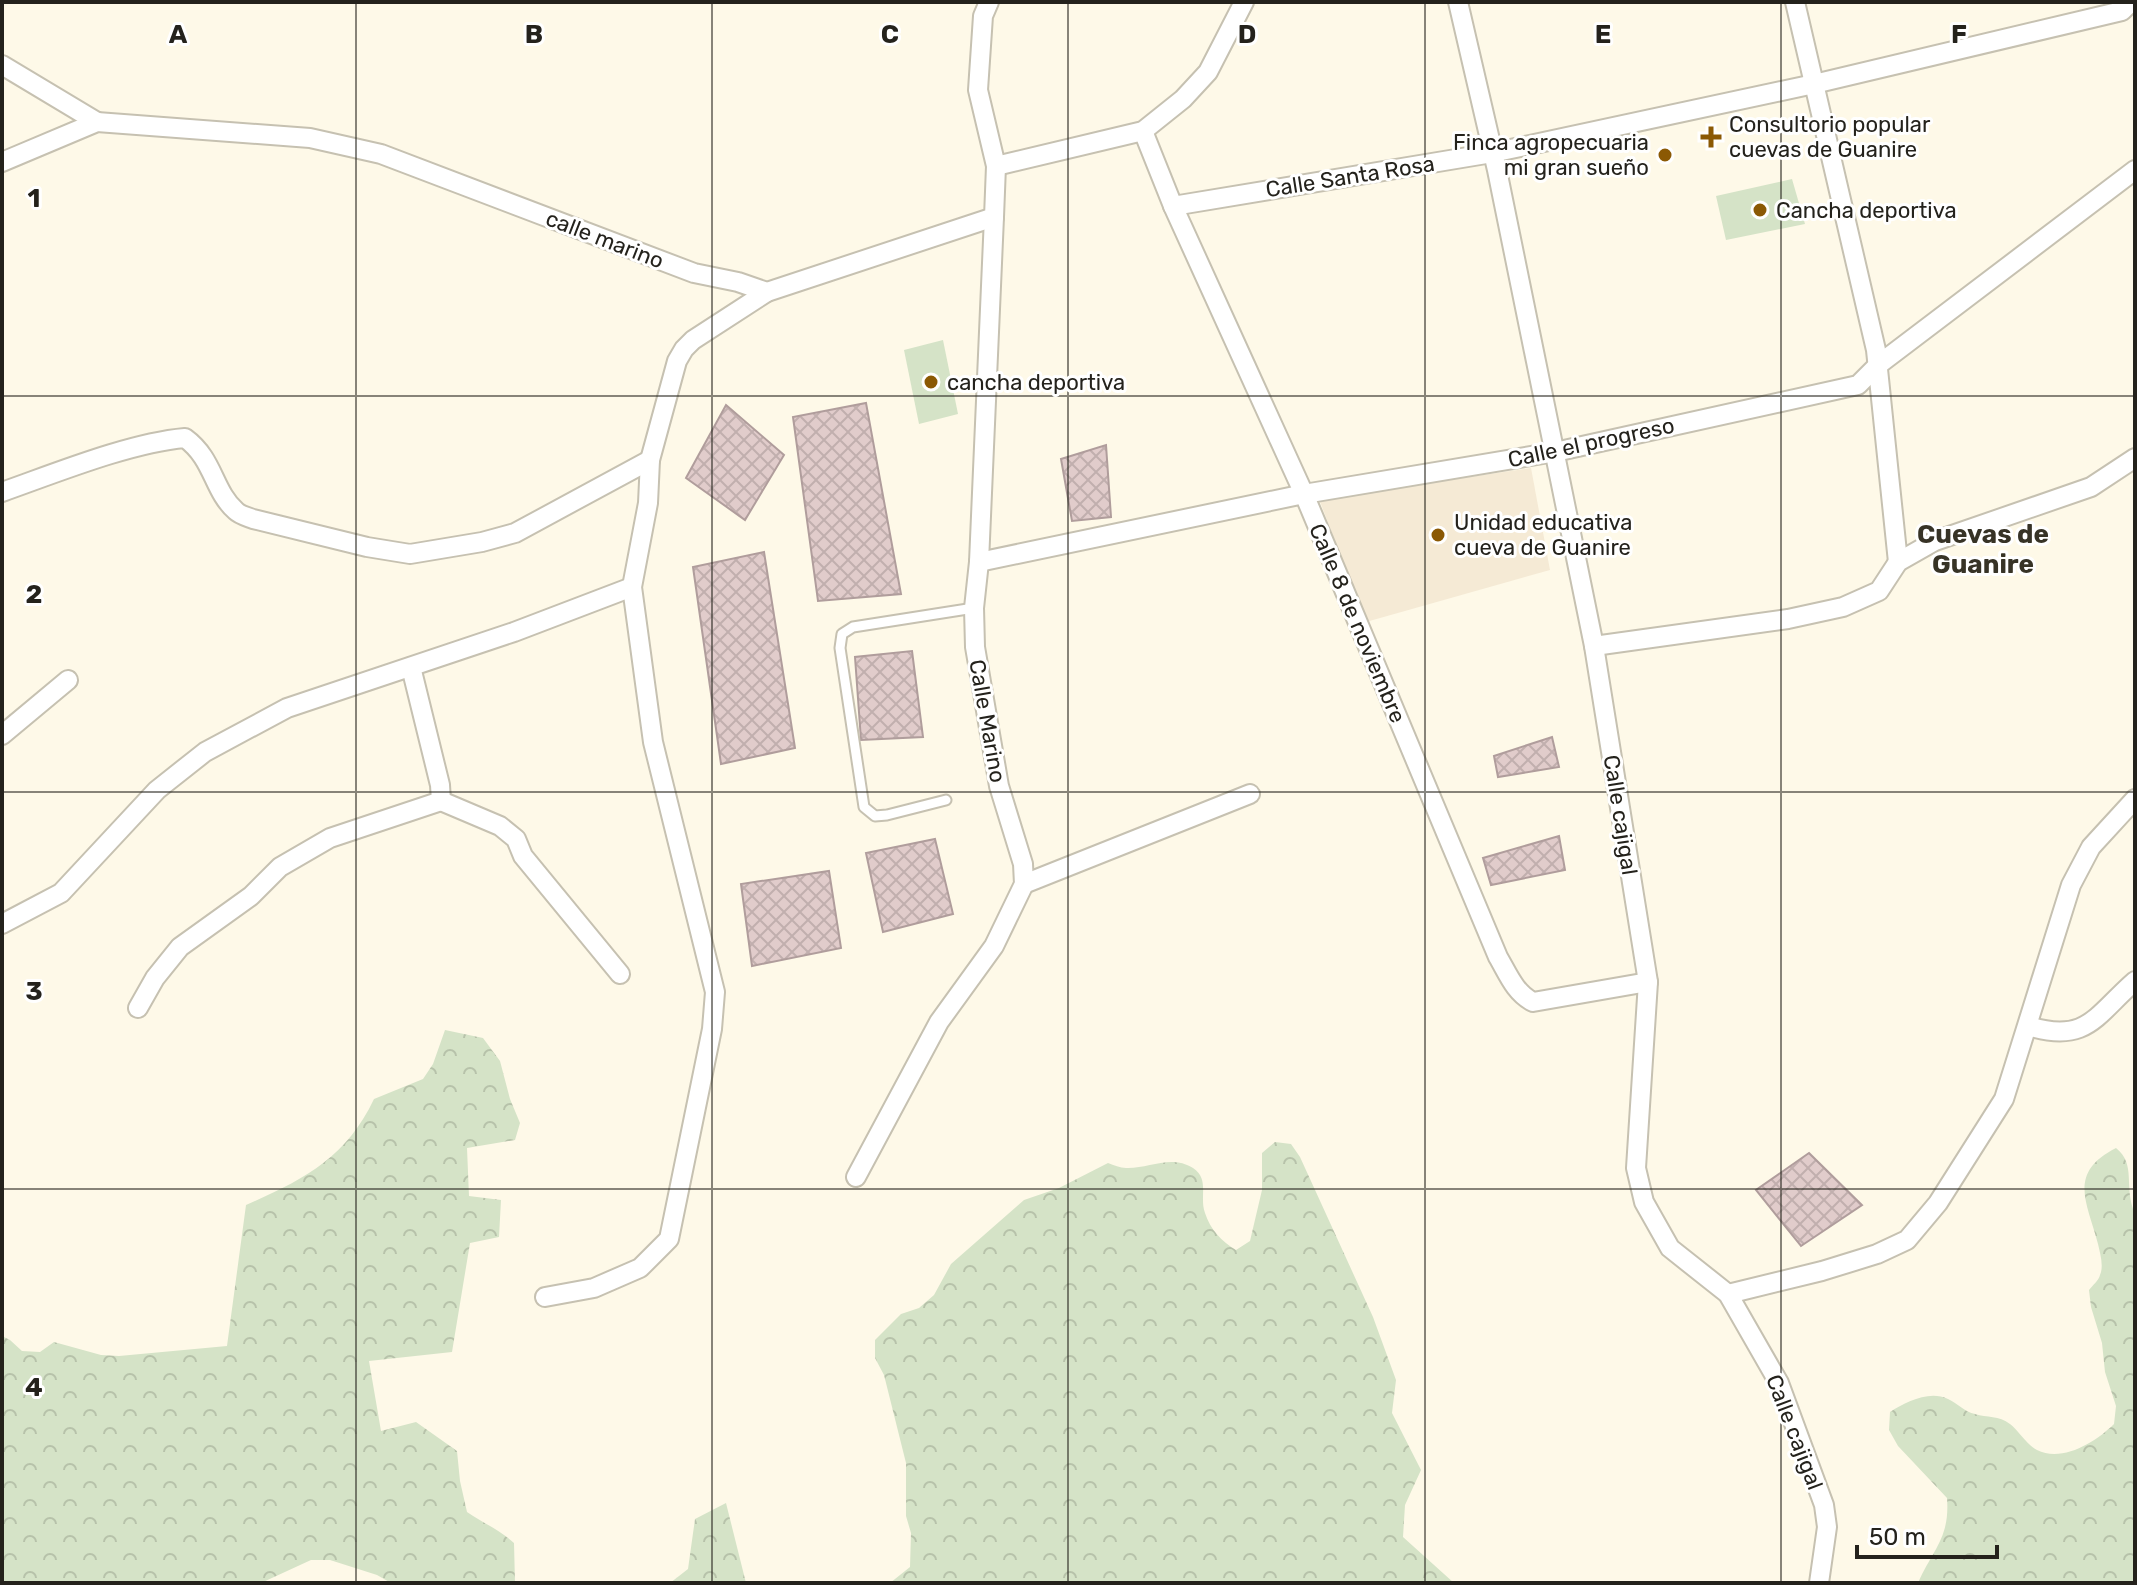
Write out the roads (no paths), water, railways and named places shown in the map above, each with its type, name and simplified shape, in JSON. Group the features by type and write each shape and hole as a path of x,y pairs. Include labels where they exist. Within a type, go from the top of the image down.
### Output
{"street":[{"path":"545,1297 594,1288 640,1268 669,1239 712,1029 715,992 653,742 632,587 648,503 650,460 677,361 693,340 767,292 994,217 996,166 978,90 983,16 989,2"},
{"path":"996,166 1143,131 1183,99 1208,72 1244,2"},
{"name":"Calle cajigal","path":"1458,2 1594,646 1648,982 1636,1168 1644,1202 1670,1248 1728,1294 1779,1383 1824,1505 1827,1527 1819,1583"},
{"path":"1795,2 1878,365 1898,562"},
{"name":"Calle Santa Rosa","path":"1173,206 1492,153 1814,84 2122,11 2131,2"},
{"path":"2,65 97,122"},
{"name":"calle marino","path":"2,162 97,122 310,138 381,154 694,273 767,292"},
{"name":"Calle 8 de noviembre","path":"1143,131 1173,206 1304,494 1498,957 1514,986 1523,997 1533,1002 1648,982"},
{"name":"Calle el progreso","path":"979,562 1304,494 1555,452 1858,385 1878,365 2135,170"},
{"name":"Calle Marino","path":"994,217 979,562 974,608 975,647 999,786 1023,864 1024,884"},
{"path":"2,492 96,460 166,440 185,438 200,449 236,512 267,523 410,554 515,533 650,460"},
{"path":"1594,646 1788,619 1843,607 1879,591 1898,562 1935,541 2091,487 2135,458"},
{"path":"2,924 61,893 157,790 205,752 287,708 514,632 632,587"},
{"path":"411,667 440,785 441,801"},
{"path":"2,735 68,680"},
{"path":"856,1177 939,1022 994,946 1024,884 1250,794"},
{"path":"1728,1294 1877,1254 1907,1240 1938,1203 2004,1099 2071,885 2091,847 2135,799"},
{"path":"138,1008 155,978 180,947 251,896 280,867 330,838 441,801 500,826 516,839 523,856 620,974"},
{"path":"2028,1026 2050,1033 2081,1029 2135,981"}],"lane":[{"path":"946,800 887,815 875,816 864,807 840,648 842,634 853,627 974,608"}],"place":[{"name":"Consultorio popular cuevas de Guanire","path":"1711,137"},
{"name":"Finca agropecuaria mi gran sueño","path":"1665,155"},
{"name":"Cancha deportiva","path":"1760,210"},
{"name":"cancha deportiva","path":"931,382"},
{"name":"Unidad educativa cueva de Guanire","path":"1438,535"}],"district":[{"name":"Cuevas de Guanire","path":"1983,549"}]}
